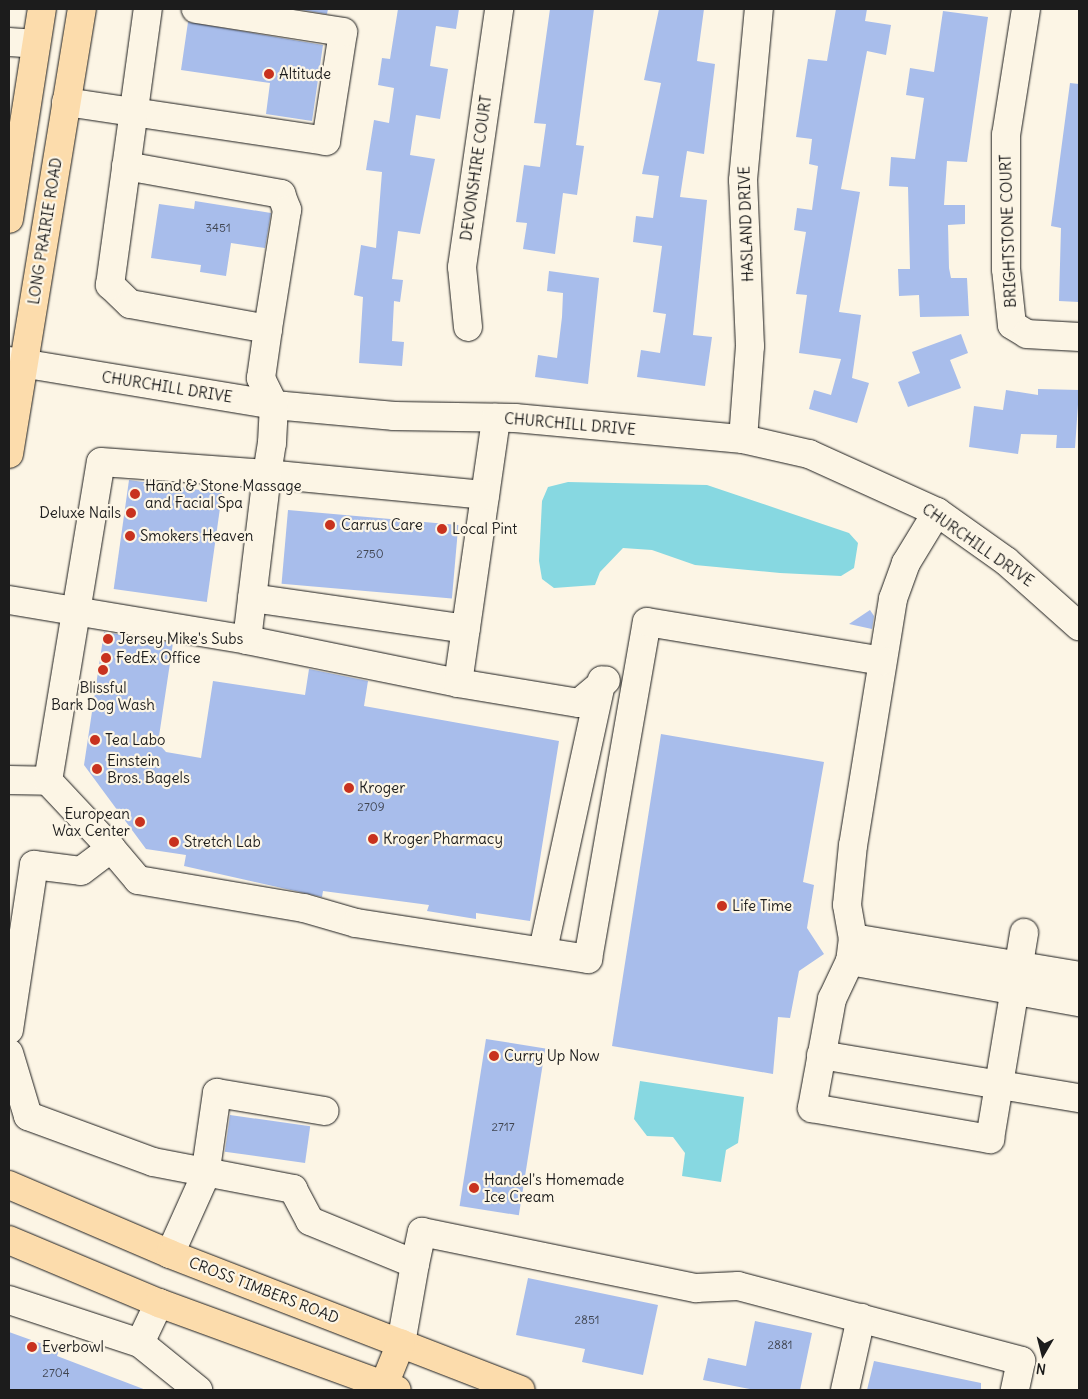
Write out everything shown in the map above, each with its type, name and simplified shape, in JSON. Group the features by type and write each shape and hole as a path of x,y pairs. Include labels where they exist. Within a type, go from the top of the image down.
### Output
{"main road":[{"path":"9,219 42,9"},
{"name":"LONG PRAIRIE ROAD","path":"9,454 16,363 82,9"},
{"name":"CROSS TIMBERS ROAD","path":"9,1185 170,1254 521,1390"},
{"path":"9,1240 160,1303 388,1388 401,1343"}],"street":[{"path":"148,9 110,285 116,296 130,304 268,329"},
{"path":"66,102 326,141 343,32 196,9"},
{"name":"DEVONSHIRE COURT","path":"468,327 462,267 499,9"},
{"name":"HASLAND DRIVE","path":"743,439 750,346 743,180 759,9"},
{"name":"BRIGHTSTONE COURT","path":"1026,9 1006,134 1006,269 1012,325 1027,334 1079,337"},
{"path":"9,42 36,44"},
{"path":"126,166 280,194 287,210 261,378 274,405 247,640"},
{"name":"CHURCHILL DRIVE","path":"16,363 274,405 394,416 496,418 743,439 809,454 937,512 1006,561 1079,626"},
{"path":"458,683 496,418"},
{"path":"48,781 73,610 101,462 267,474 484,495"},
{"path":"937,512 906,563 893,599 846,905 851,950 832,999 820,1055 812,1108 990,1140 1019,978 1024,933"},
{"path":"252,598 466,629"},
{"path":"9,600 247,640 458,683 580,703 602,680"},
{"path":"9,780 48,781 111,848 138,880 304,908 356,923 543,950 588,959 648,622 882,661"},
{"path":"602,680 637,685"},
{"path":"543,950 602,680"},
{"path":"9,1030 34,865 81,871 111,848"},
{"path":"851,950 1019,978 1079,976"},
{"path":"1019,978 1079,1002"},
{"path":"9,1053 28,1116 153,1162 205,1176 293,1189 310,1220 416,1264"},
{"path":"820,1055 1079,1098"},
{"path":"170,1254 205,1176 217,1094 325,1110"},
{"path":"401,1343 422,1232 696,1288 738,1286 860,1318 1021,1361 1015,1390"},
{"path":"9,1300 140,1343 194,1389"},
{"path":"140,1343 160,1303"},
{"path":"844,1390 860,1318"}],"water":[{"path":"568,482 707,485 849,533 858,543 854,568 841,576 780,573 695,565 652,550 623,548 600,572 595,585 554,588 542,579 539,561 542,501 548,487"},
{"path":"640,1081 744,1097 738,1143 726,1150 721,1182 682,1176 685,1153 673,1137 647,1136 634,1119"}],"building":[{"path":"295,9 328,9 327,14"},
{"path":"398,9 459,9 456,29 436,26 430,66 448,69 440,119 416,115 410,155 435,159 420,234 398,231 392,279 403,280 400,302 394,301 392,341 404,342 402,366 359,363 363,297 354,295 361,245 376,248 382,172 366,170 374,120 389,123 394,88 378,85 382,58 390,59"},
{"path":"550,9 594,9 576,145 584,146 577,195 563,193 555,254 523,249 527,223 516,222 524,165 540,167 546,124 534,123"},
{"path":"659,9 704,9 697,61 715,64 704,154 687,151 680,197 707,200 693,335 712,337 705,386 637,377 641,350 660,353 666,314 653,312 662,246 633,242 636,216 653,218 659,176 642,174 661,83 644,80"},
{"path":"836,9 867,9 865,21 891,25 886,55 867,51 841,189 860,192 839,312 861,315 852,378 869,383 857,423 809,409 814,390 831,395 841,359 799,353 807,295 796,294 806,232 794,230 797,208 812,210 818,166 809,164 812,139 796,137 808,59 827,61"},
{"path":"943,11 988,17 967,162 947,161 944,205 965,205 965,224 948,225 949,268 951,278 967,278 969,316 920,317 919,295 899,296 898,269 910,269 908,187 889,186 891,157 915,159 924,98 906,95 910,68 934,72"},
{"path":"188,22 323,45 312,121 266,114 270,83 181,70"},
{"path":"1070,83 1079,84 1079,302 1059,301 1061,228 1051,226"},
{"path":"195,201 271,213 265,248 231,243 226,276 200,272 201,265 151,258 159,204 194,209"},
{"path":"549,271 599,278 588,384 535,377 538,355 557,358 563,293 547,291"},
{"path":"961,334 968,353 950,360 961,388 908,407 898,382 920,373 912,352"},
{"path":"1038,389 1079,390 1075,448 1056,448 1057,435 1021,434 1018,454 969,447 974,406 1003,410 1006,390 1038,395"},
{"path":"129,480 222,493 207,602 114,589"},
{"path":"288,510 458,525 452,599 282,584"},
{"path":"870,610 874,616 872,629 849,624"},
{"path":"104,632 173,643 158,743 166,752 201,758 213,681 305,695 309,669 368,681 364,706 559,741 530,921 476,913 476,919 427,911 429,905 323,891 322,897 184,866 186,855 146,849 84,765"},
{"name":"Life Time","path":"661,734 824,762 803,882 814,885 807,928 824,954 799,971 790,1018 778,1017 773,1074 612,1046"},
{"path":"486,1039 545,1048 519,1215 460,1206"},
{"path":"230,1115 310,1126 305,1163 225,1152"},
{"path":"528,1278 658,1305 643,1375 582,1362 585,1349 516,1335"},
{"path":"755,1321 812,1333 800,1390 755,1390 703,1380 708,1358 746,1366"},
{"path":"9,1332 59,1350 57,1356 146,1390 9,1390"},
{"path":"874,1361 981,1383 981,1390 867,1390"}],"place":[{"name":"Altitude","path":"269,74"},
{"name":"Hand & Stone Massage and Facial Spa","path":"135,494"},
{"name":"Deluxe Nails","path":"131,513"},
{"name":"Carrus Care","path":"330,525"},
{"name":"Local Pint","path":"442,529"},
{"name":"Smokers Heaven","path":"130,536"},
{"name":"Jersey Mike's Subs","path":"108,639"},
{"name":"FedEx Office","path":"106,658"},
{"name":"Blissful Bark Dog Wash","path":"103,670"},
{"name":"Tea Labo","path":"95,740"},
{"name":"Einstein Bros. Bagels","path":"97,769"},
{"name":"Kroger","path":"349,788"},
{"name":"European Wax Center","path":"140,822"},
{"name":"Kroger Pharmacy","path":"373,839"},
{"name":"Stretch Lab","path":"174,842"},
{"name":"Life Time","path":"722,906"},
{"name":"Curry Up Now","path":"494,1056"},
{"name":"Handel's Homemade Ice Cream","path":"474,1188"},
{"name":"Everbowl","path":"32,1347"}]}
